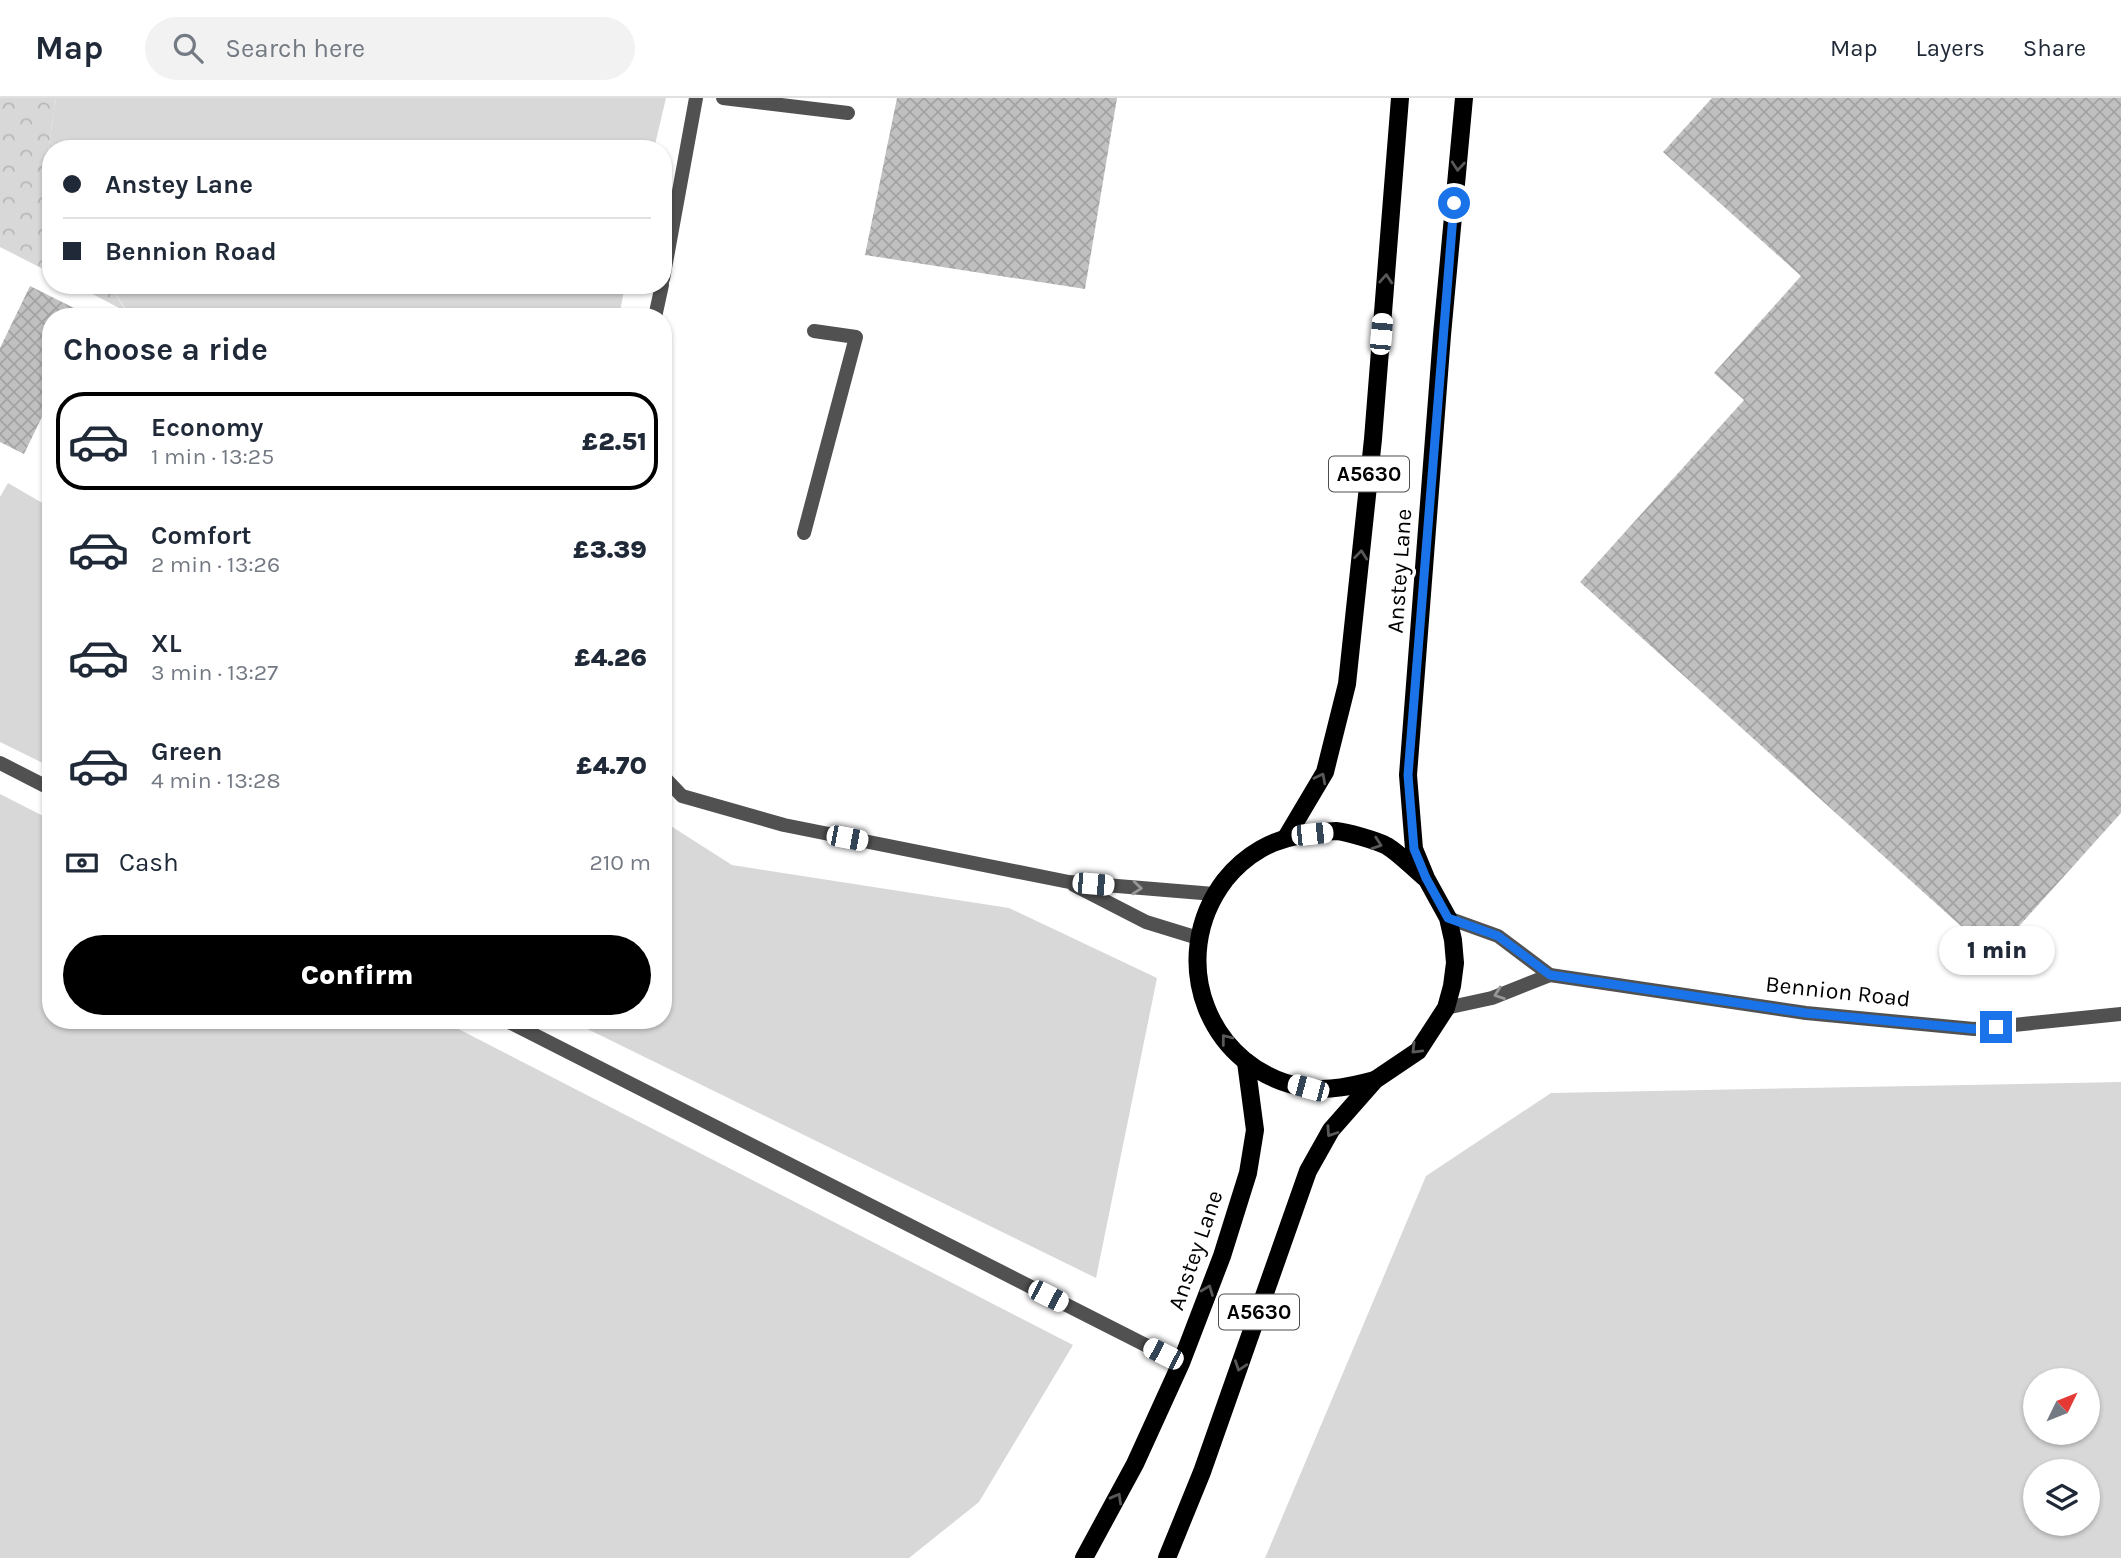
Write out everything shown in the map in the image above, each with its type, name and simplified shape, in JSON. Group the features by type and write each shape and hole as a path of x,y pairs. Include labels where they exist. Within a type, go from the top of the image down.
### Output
{"main road":[{"name":"A5630","path":"1287,836 1325,772 1347,684 1373,439 1400,98"},
{"name":"Anstey Lane","path":"1167,1558 1202,1472 1308,1171 1331,1130 1375,1080 1418,1051 1446,1007 1452,986 1454,940 1448,918 1414,849 1408,775 1442,335 1464,98"},
{"name":"Anstey Lane","path":"1375,1080 1342,1088 1308,1088 1275,1079 1246,1062 1226,1042 1211,1019 1200,993 1196,965 1198,938 1204,915 1214,894 1234,869 1258,849 1287,836 1337,831 1386,846 1426,878"},
{"name":"Anstey Lane","path":"1084,1558 1136,1464 1181,1363 1222,1256 1248,1173 1255,1130 1246,1062"}],"street":[{"path":"672,230 696,98"},
{"path":"723,98 848,113"},
{"path":"804,533 856,337 814,331"},
{"path":"0,763 42,784"},
{"path":"672,785 682,796 784,825 1069,882 1214,894"},
{"path":"1069,882 1146,922 1198,938"},
{"name":"Bennion Road","path":"1448,918 1498,936 1550,975 1806,1013 1974,1029 2121,1014"},
{"path":"1446,1007 1492,998 1550,975"},
{"path":"523,1029 1181,1363"}],"green space":[{"path":"0,98 56,98 50,140 42,140 42,268 0,247"},
{"path":"56,98 666,98 656,140 50,140"},
{"path":"92,294 115,294 124,308"},
{"path":"115,294 623,294 621,308 125,308"},
{"path":"8,483 42,503 42,763 0,742 0,497"},
{"path":"0,794 42,815 42,1029 459,1029 1073,1345 979,1502 909,1558 0,1558"},
{"path":"672,827 732,865 1009,908 1157,978 1096,1278 587,1029 672,1029"},
{"path":"2121,1082 2121,1558 1265,1558 1426,1176 1551,1093"}],"building":[{"path":"897,98 1117,98 1085,289 865,255"},
{"path":"1712,98 2121,98 2121,813 1993,955 1580,582 1744,400 1714,373 1801,276 1663,152"},
{"path":"30,286 74,308 42,308 42,417 24,454 0,442 0,348"}],"route":[{"path":"1454,203 1408,775 1414,849 1448,918 1498,936 1550,975 1806,1013 1974,1029 1996,1027"}]}
